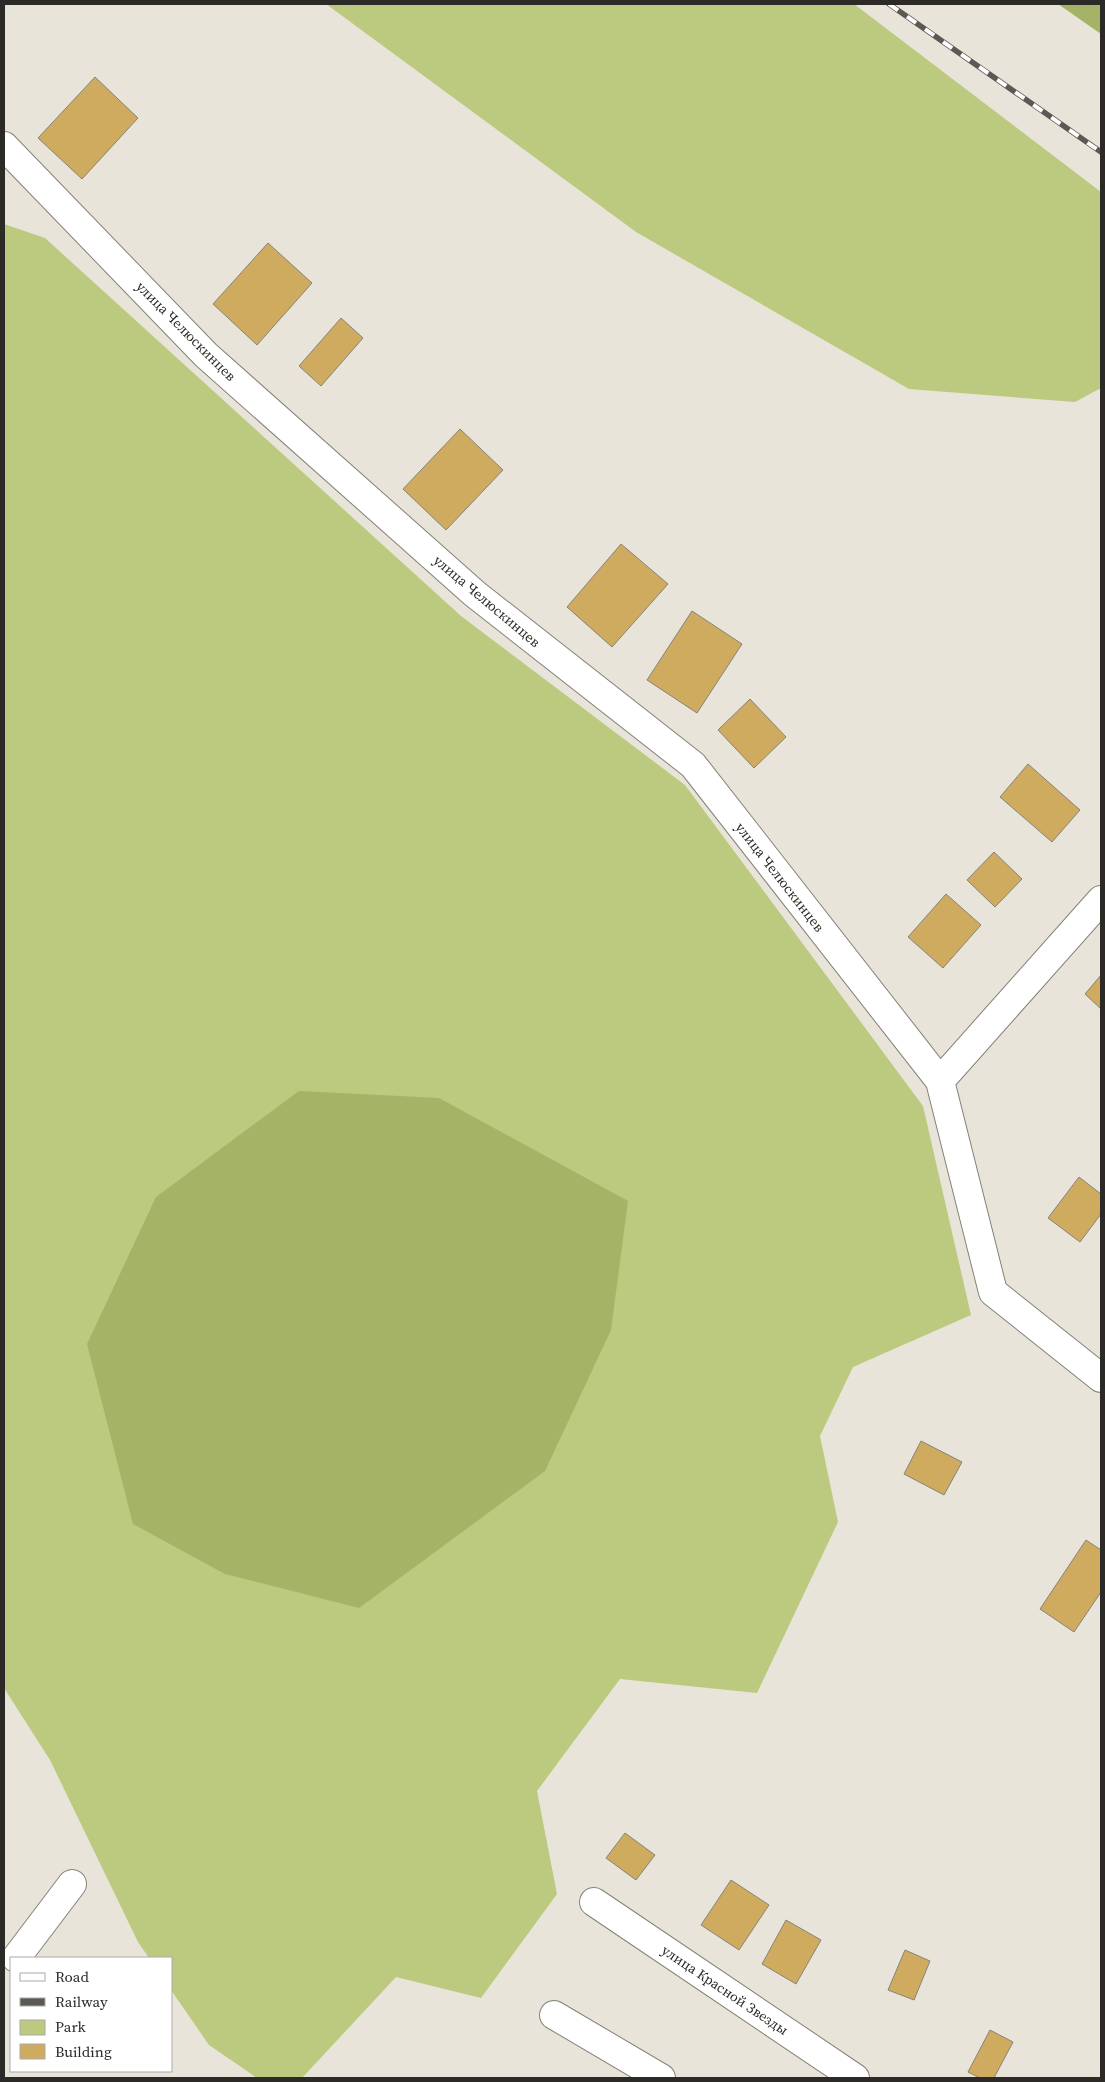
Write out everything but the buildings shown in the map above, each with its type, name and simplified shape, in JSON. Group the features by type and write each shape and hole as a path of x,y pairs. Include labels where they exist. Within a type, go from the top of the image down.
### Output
{"street":[{"name":"улица Челюскинцев","path":"4,146 206,355 475,594 692,765 940,1081 993,1292 1101,1378"},
{"path":"940,1081 1101,900"},
{"path":"17,1957 72,1884"},
{"name":"улица Красной Звезды","path":"594,1902 856,2078"},
{"path":"554,2015 661,2078"}],"green space":[{"path":"326,4 854,4 1101,192 1101,388 1075,402 909,389 636,232"},
{"path":"1058,4 1101,4 1101,34"},
{"path":"4,224 45,238 461,616 685,785 923,1106 971,1315 853,1367 820,1436 838,1522 757,1693 620,1679 537,1791 557,1894 481,1998 396,1977 302,2078 257,2078 209,2045 172,1991 172,1957 148,1957 138,1942 50,1760 4,1688"},
{"path":"299,1091 439,1098 628,1201 611,1330 545,1471 359,1608 225,1574 133,1524 87,1344 156,1197"}],"railway":[{"path":"889,4 1101,152"}]}
